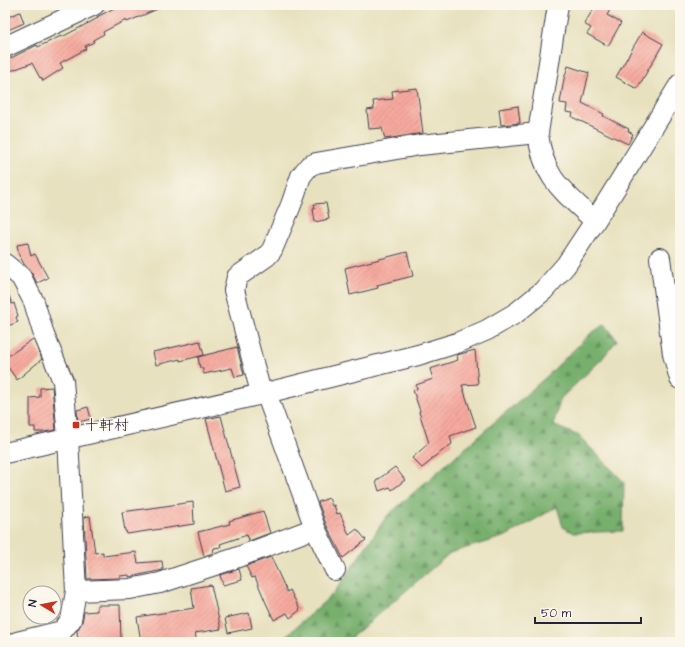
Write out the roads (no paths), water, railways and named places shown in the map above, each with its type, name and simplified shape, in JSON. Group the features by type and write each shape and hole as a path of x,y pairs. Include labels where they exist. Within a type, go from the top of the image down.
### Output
{"street":[{"path":"5,46 94,5"},
{"path":"558,5 538,133 543,159 553,179 564,192 595,221"},
{"path":"5,453 266,393 418,355 457,343 487,330 516,313 542,291 566,265 680,84"},
{"path":"266,393 261,393 234,290 238,277 267,256 272,250 291,205 301,176 309,166 321,161 420,145 538,133"},
{"path":"660,258 673,354 680,379"},
{"path":"5,264 21,277 34,302 44,335 63,381 68,438 76,591 72,620 62,631 17,642"},
{"path":"266,393 315,528 334,570"},
{"path":"76,591 130,589 160,583 233,560 315,528"}],"place":[{"name":"十軒村","path":"76,425"}]}
